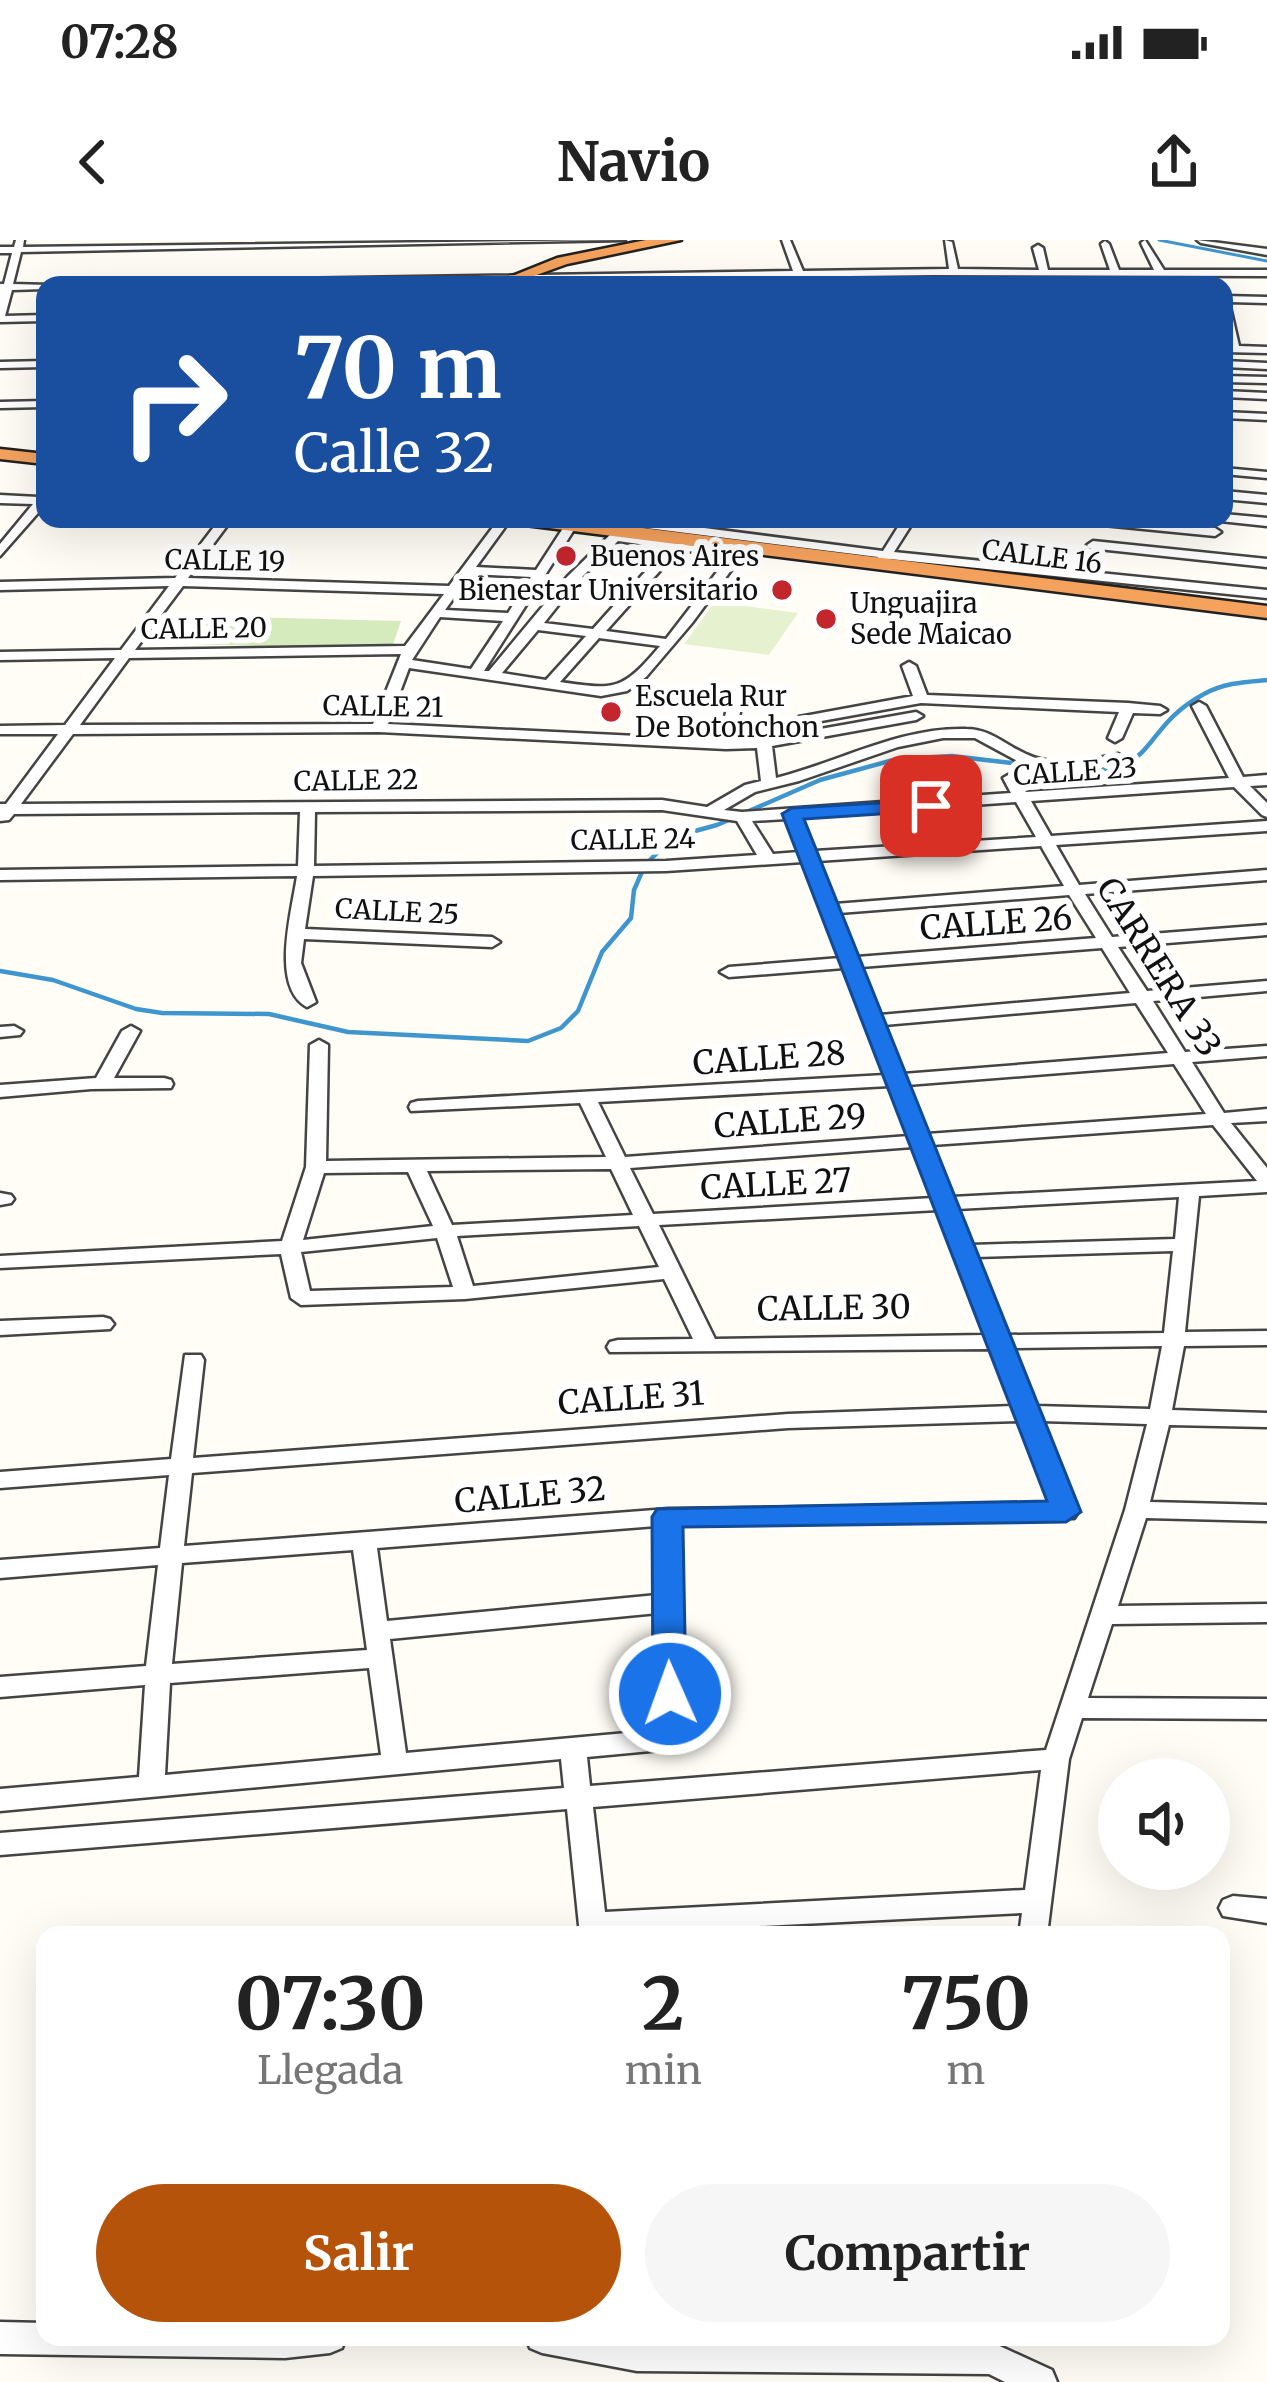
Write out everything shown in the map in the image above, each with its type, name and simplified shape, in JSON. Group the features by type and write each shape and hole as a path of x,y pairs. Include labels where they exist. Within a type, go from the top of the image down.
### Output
{"highway":[{"path":"506,276 642,241 674,240"},
{"path":"0,454 36,458"},
{"name":"CALLE 16","path":"661,528 678,542 885,559 1194,595 1267,612"}],"street":[{"path":"0,252 18,248 621,240"},
{"path":"786,240 799,274"},
{"path":"1201,240 1265,252"},
{"path":"948,242 954,272"},
{"path":"492,276 510,243"},
{"path":"1145,243 1160,272"},
{"path":"366,276 370,244"},
{"path":"1105,244 1115,272"},
{"path":"250,276 260,245"},
{"path":"143,276 149,246"},
{"path":"18,248 4,287 0,318 36,317"},
{"path":"1038,248 1049,276"},
{"path":"1201,258 1207,272"},
{"path":"933,272 934,276"},
{"path":"696,276 933,272 1267,276"},
{"path":"4,287 36,286"},
{"path":"1233,299 1267,300"},
{"path":"1233,349 1267,350"},
{"path":"0,363 36,362"},
{"path":"1233,364 1267,366"},
{"path":"1233,379 1267,380"},
{"path":"1233,394 1267,396"},
{"path":"0,406 36,404"},
{"path":"1233,415 1267,417"},
{"path":"1233,472 1267,475"},
{"path":"1233,496 1267,499"},
{"path":"0,499 36,499"},
{"path":"0,553 36,508"},
{"path":"1233,523 1267,522"},
{"path":"3,814 219,528"},
{"path":"380,728 406,657 498,528"},
{"path":"475,674 570,528"},
{"path":"673,528 885,559 904,528"},
{"path":"1073,582 1099,528"},
{"path":"1217,528 1194,595 1267,594"},
{"path":"492,676 614,529"},
{"name":"CALLE 16","path":"614,529 678,542"},
{"path":"549,685 678,542"},
{"path":"1093,545 1267,563"},
{"path":"532,625 666,644 741,550"},
{"path":"465,570 586,566"},
{"path":"572,580 701,597"},
{"name":"CALLE 19","path":"0,586 179,582 450,590"},
{"path":"437,614 508,617"},
{"name":"CALLE 20","path":"0,656 406,657 475,674 601,692 631,685 666,644"},
{"path":"909,666 919,708"},
{"path":"991,703 993,681"},
{"path":"726,745 736,694"},
{"path":"944,701 973,733"},
{"path":"799,721 944,701 1160,710"},
{"path":"1115,738 1128,706"},
{"path":"1199,706 1239,783 1267,812"},
{"name":"CALLE 21","path":"0,730 380,728 726,745 764,743 919,708"},
{"path":"713,810 750,788 866,757 908,738 973,733 999,740 1022,759 1052,767 1118,758"},
{"path":"764,743 769,784"},
{"name":"CARRERA 33","path":"1010,778 1140,997 1219,1120 1267,1183"},
{"name":"CALLE 23","path":"742,817 1267,780"},
{"path":"307,1002 292,963 306,871 308,805"},
{"name":"CALLE 22","path":"3,814 308,805 662,805 742,817"},
{"path":"792,814 1028,1413"},
{"path":"742,817 769,861"},
{"name":"CALLE 24","path":"0,875 666,866 1267,826"},
{"path":"830,909 1267,875"},
{"name":"CALLE 26","path":"729,972 1267,930"},
{"name":"CALLE 25","path":"298,934 492,942"},
{"path":"874,1021 1267,986"},
{"path":"102,1083 131,1031"},
{"path":"319,1045 316,1167 290,1247 301,1298 465,1293 671,1272"},
{"name":"CALLE 28","path":"418,1107 896,1080 1267,1051"},
{"path":"0,1091 102,1083 164,1084"},
{"path":"587,1100 706,1342"},
{"name":"CALLE 29","path":"316,1167 616,1163 1267,1115"},
{"path":"415,1166 445,1231 465,1293"},
{"name":"CALLE 27","path":"290,1247 445,1231 1267,1183"},
{"path":"1034,1926 1057,1759 1137,1510 1160,1415 1174,1340 1190,1190"},
{"path":"965,1251 1185,1245"},
{"path":"0,1262 290,1247"},
{"path":"0,1328 103,1324"},
{"name":"CALLE 30","path":"618,1347 706,1342 1267,1338"},
{"path":"151,1788 158,1675 193,1360"},
{"name":"CALLE 31","path":"0,1480 183,1469 613,1431 1028,1413 1267,1420"},
{"name":"CALLE 32","path":"0,1569 668,1517 1066,1512 1028,1413"},
{"path":"1137,1510 1267,1513"},
{"path":"0,1800 395,1766 576,1776 672,1739 668,1517"},
{"path":"364,1541 395,1766"},
{"path":"374,1630 666,1603"},
{"path":"1103,1615 1267,1612"},
{"path":"0,1687 378,1658"},
{"path":"1073,1708 1267,1709"},
{"path":"0,1844 576,1776 1057,1759"},
{"path":"576,1776 594,1926"},
{"path":"655,1926 1038,1901"},
{"path":"1233,1908 1267,1912"},
{"path":"0,2338 36,2339"},
{"path":"636,2346 992,2347 1040,2382"}],"green space":[{"path":"715,602 798,613 769,655 684,644"},
{"path":"206,616 401,621 391,650 191,644"}],"waterway":[{"path":"1159,240 1267,261"},
{"path":"1055,768 1114,768 1131,761 1182,709 1204,694 1227,685 1267,680"},
{"path":"0,971 53,980 136,1009 162,1013 269,1014 348,1032 528,1041 561,1028 578,1011 602,952 631,918 634,890 645,865 673,837 717,825 820,780 897,759 952,756 1036,766"}],"place":[{"name":"Buenos Aires","path":"566,556"},
{"name":"Bienestar Universitario","path":"782,590"},
{"name":"Unguajira Sede Maicao","path":"826,619"},
{"name":"Escuela Rur De Botonchon","path":"611,712"}],"route":[{"path":"670,1694 668,1517 1066,1512 792,814 931,806"}]}
